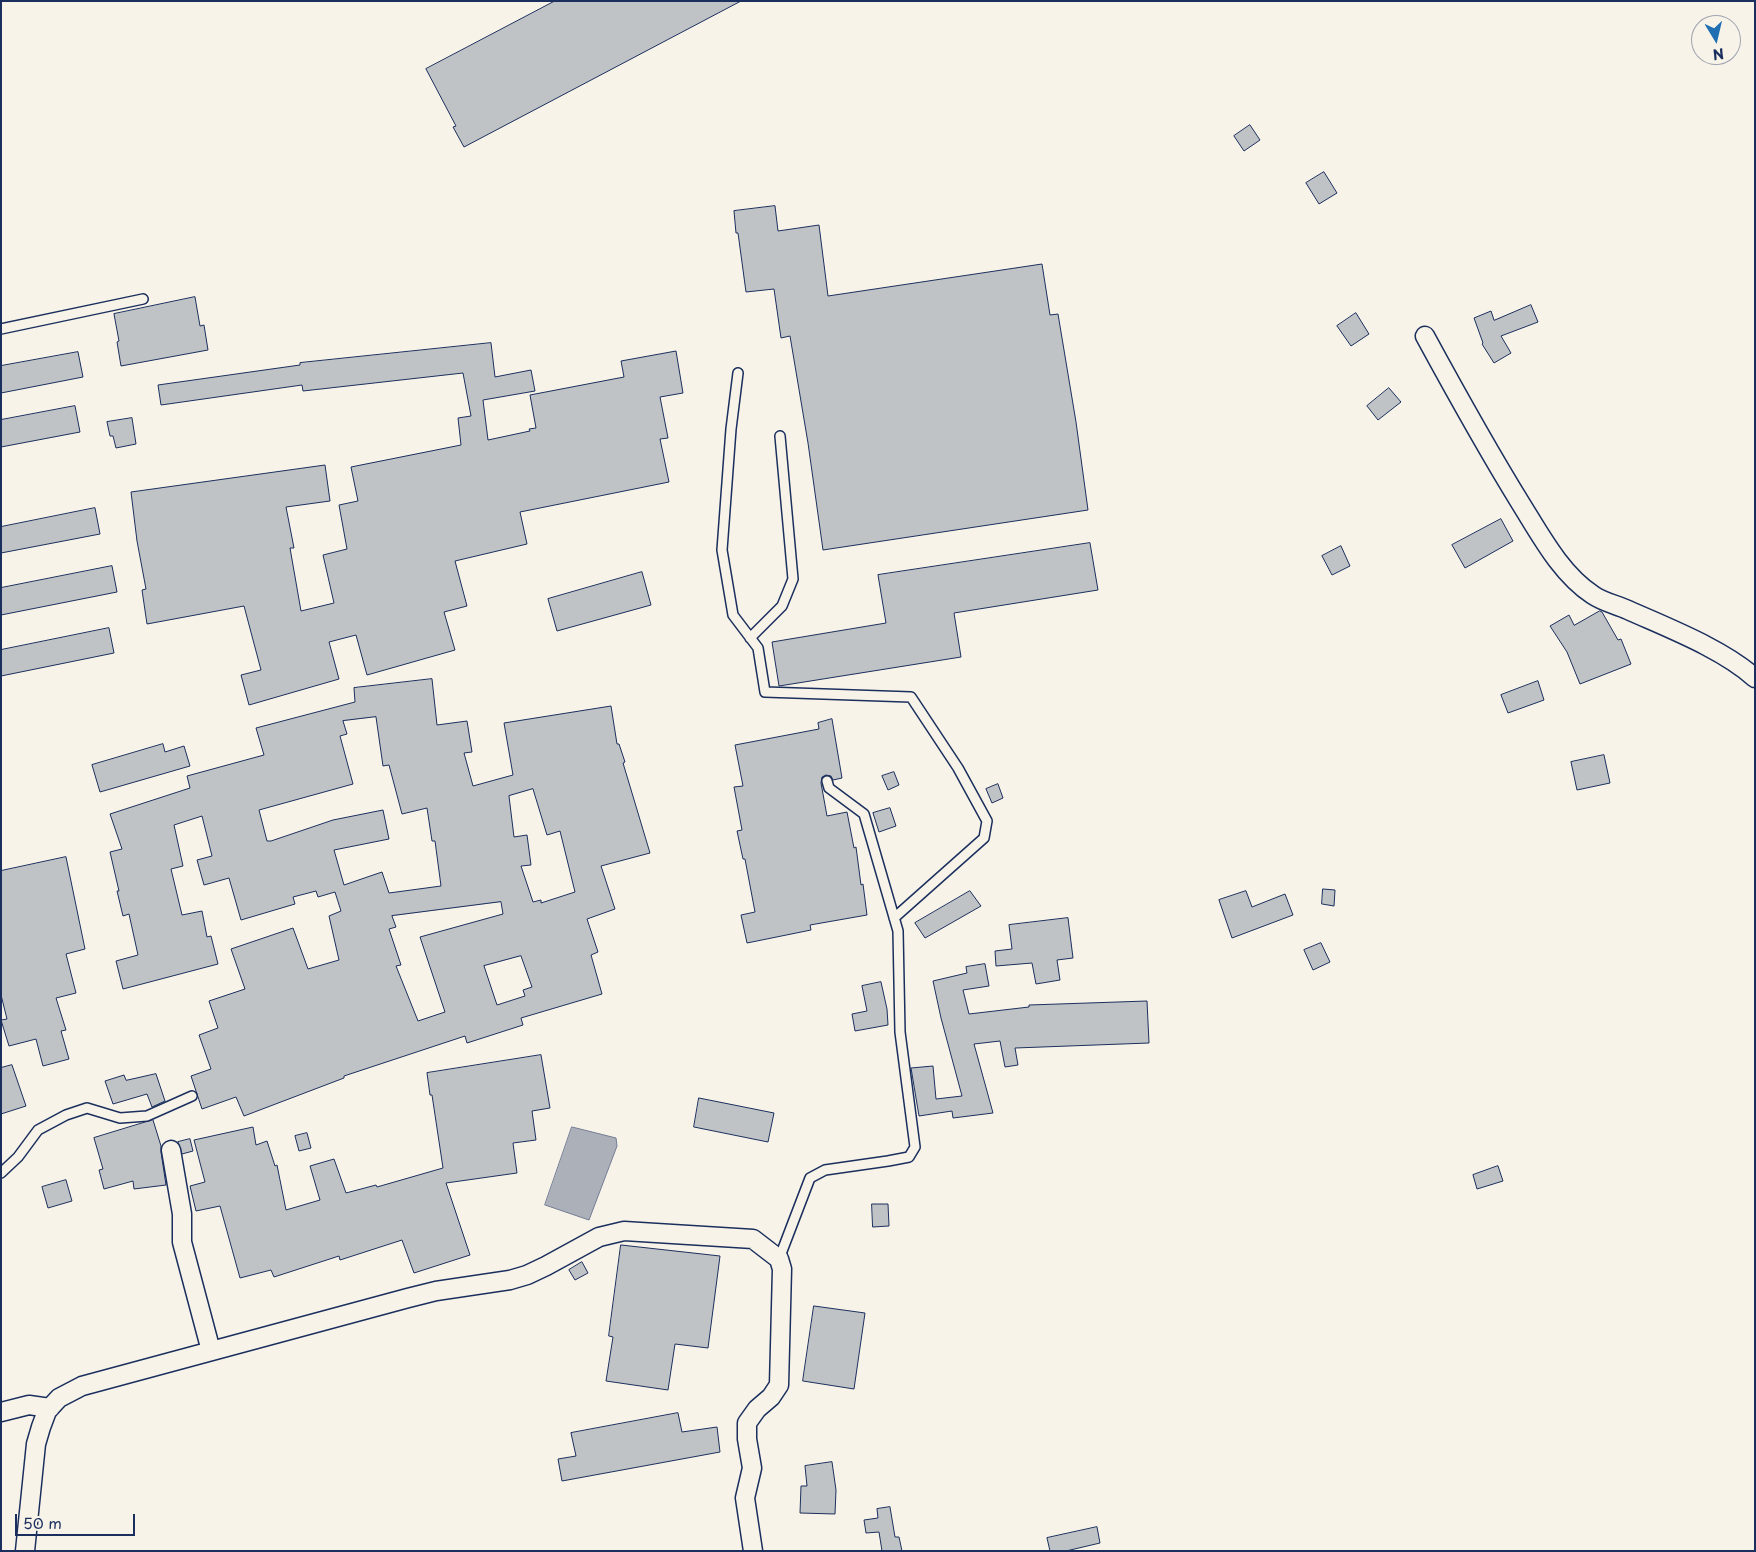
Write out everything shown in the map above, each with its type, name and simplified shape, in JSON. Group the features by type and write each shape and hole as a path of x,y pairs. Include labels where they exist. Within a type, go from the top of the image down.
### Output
{"street":[{"path":"1425,336 1496,463 1539,533 1564,569 1578,584 1596,597 1676,632 1740,664 1755,678"},
{"path":"171,1150 182,1214 182,1242 211,1351"},
{"path":"26,1551 36,1444 40,1428 50,1408 59,1398 82,1386 436,1291 510,1280 546,1266 599,1237 624,1232 753,1239 779,1259 782,1269 778,1384 772,1398 757,1409 747,1422 747,1439 752,1468 745,1498 753,1551"},
{"path":"1,1412 29,1406 50,1408"}],"lane":[{"path":"1,329 143,299"},
{"path":"738,373 731,428 722,550 733,615 758,648 765,692 911,697 958,768 986,821 984,838 894,918"},
{"path":"750,638 782,606 793,579 780,436"},
{"path":"779,1259 810,1178 825,1170 909,1156 915,1147 900,1032 898,931 864,814 828,788 827,781"},
{"path":"1,1173 18,1157 38,1130 66,1115 87,1108 120,1118 147,1116 192,1096"}],"shaded area":[{"path":"572,1127 616,1138 617,1146 589,1220 545,1205"}],"building":[{"path":"555,1 741,1 464,147 453,127 456,126 426,69"},
{"path":"1250,125 1260,140 1244,151 1234,136"},
{"path":"1324,172 1337,193 1319,204 1306,183"},
{"path":"775,206 778,231 819,225 828,296 1042,264 1050,315 1058,314 1088,510 823,550 790,336 781,338 774,289 746,292 738,233 736,233 734,211"},
{"path":"195,297 200,326 204,325 208,350 121,366 114,314"},
{"path":"1531,305 1538,322 1501,336 1511,353 1494,363 1482,344 1474,318 1491,311 1494,320"},
{"path":"1356,313 1369,334 1351,346 1337,326"},
{"path":"491,343 495,377 531,370 535,391 483,400 488,440 536,428 530,395 624,377 621,361 676,351 683,393 660,397 668,438 660,439 669,482 520,512 527,544 455,561 467,606 444,612 455,650 367,675 356,635 329,642 339,679 249,705 241,675 261,670 244,606 147,624 142,590 146,589 137,541 131,492 325,465 330,501 286,507 294,548 290,548 301,611 334,603 323,555 347,549 339,505 358,501 351,467 461,445 458,418 471,416 463,373 303,391 302,385 161,405 158,385 300,365 300,363"},
{"path":"78,352 83,377 1,393 1,366"},
{"path":"1389,388 1401,402 1378,420 1367,406"},
{"path":"75,406 80,432 1,447 1,420"},
{"path":"132,418 136,444 116,448 113,436 110,436 107,422"},
{"path":"95,508 100,534 1,553 1,527"},
{"path":"1501,519 1513,541 1465,568 1452,545"},
{"path":"1090,543 1098,590 954,613 961,657 779,686 772,642 886,623 878,575"},
{"path":"1341,546 1350,566 1332,575 1322,556"},
{"path":"112,566 117,592 1,615 1,588"},
{"path":"642,572 651,605 557,631 548,599"},
{"path":"1600,611 1618,640 1621,639 1631,664 1580,684 1567,652 1550,626 1569,615 1574,625"},
{"path":"109,628 114,653 1,676 1,650"},
{"path":"432,679 437,725 467,721 472,752 464,753 473,786 513,775 504,723 611,706 617,744 619,744 625,762 623,763 650,853 601,866 615,909 587,919 598,952 591,955 602,994 521,1018 523,1025 467,1043 465,1036 344,1076 344,1078 244,1116 236,1097 202,1109 191,1076 211,1069 199,1035 218,1028 209,1001 245,989 231,949 293,928 308,969 339,960 329,916 341,911 335,892 318,897 316,891 293,897 295,904 241,920 229,878 204,885 197,860 212,856 202,816 174,825 183,866 171,869 182,915 202,911 207,937 211,936 218,964 123,989 116,961 138,955 129,914 123,916 117,891 119,891 110,852 122,849 110,814 190,788 187,776 264,755 256,728 355,702 354,688","holes":["376,717 383,766 389,765 402,814 427,808 432,841 435,841 441,886 389,893 382,872 344,885 334,850 389,839 383,810 333,820 267,841 259,810 353,784 340,736 347,734 343,721","533,789 547,835 560,831 575,892 541,903 541,900 533,902 521,866 531,865 527,835 514,837 509,796","501,902 503,914 420,937 445,1012 418,1021 396,966 401,965 389,929 396,927 392,916","521,956 532,987 523,990 525,996 497,1005 484,966"]},
{"path":"1538,681 1544,700 1508,713 1501,695"},
{"path":"832,719 842,778 833,780 831,776 826,775 822,777 821,783 827,816 847,812 854,848 856,847 867,915 810,925 811,930 747,943 741,915 755,912 745,859 743,859 737,831 742,830 734,787 743,786 735,745 819,729 818,723"},
{"path":"163,744 165,752 184,746 190,766 100,792 92,765"},
{"path":"1604,755 1610,783 1577,790 1571,762"},
{"path":"894,772 899,785 888,790 882,776"},
{"path":"998,784 1003,798 992,803 986,789"},
{"path":"890,808 896,826 879,832 873,813"},
{"path":"66,857 85,949 66,954 76,993 56,998 66,1030 61,1031 69,1059 43,1066 36,1039 9,1046 1,1020 7,1019 1,995 1,871"},
{"path":"1323,889 1335,890 1334,906 1322,904"},
{"path":"970,891 981,906 925,938 915,923"},
{"path":"1246,891 1252,907 1285,894 1293,915 1232,938 1219,900"},
{"path":"1068,918 1073,958 1057,960 1060,980 1036,984 1032,963 996,966 995,951 1012,949 1009,925"},
{"path":"1321,943 1330,962 1313,970 1304,950"},
{"path":"985,964 989,986 963,990 969,1014 1029,1007 1029,1005 1147,1001 1149,1043 1015,1048 1018,1065 1005,1067 1000,1041 974,1044 993,1113 953,1118 952,1111 919,1116 911,1068 933,1066 936,1099 962,1096 933,981 967,973 966,967"},
{"path":"881,982 887,1009 888,1025 855,1031 852,1014 867,1011 862,986"},
{"path":"541,1055 550,1108 532,1111 536,1140 513,1143 517,1173 446,1183 470,1255 414,1273 402,1240 340,1260 339,1256 274,1277 271,1270 240,1278 220,1206 196,1211 190,1186 205,1182 194,1140 253,1127 256,1145 267,1141 275,1166 277,1165 286,1210 320,1200 310,1166 334,1159 346,1193 376,1185 377,1187 443,1168 427,1073"},
{"path":"12,1065 26,1106 1,1114 1,1068"},
{"path":"156,1074 165,1101 152,1107 147,1094 113,1104 105,1081 124,1075 126,1080"},
{"path":"699,1098 774,1113 768,1142 694,1127"},
{"path":"153,1120 161,1146 166,1185 134,1189 133,1181 104,1189 99,1170 103,1169 94,1138"},
{"path":"307,1133 311,1148 299,1151 295,1136"},
{"path":"190,1139 193,1151 182,1154 178,1142"},
{"path":"1498,1166 1503,1181 1477,1189 1473,1175"},
{"path":"66,1180 72,1201 48,1208 42,1187"},
{"path":"872,1204 888,1204 889,1226 873,1227"},
{"path":"621,1245 720,1256 708,1348 675,1344 668,1390 606,1381 613,1337 609,1336"},
{"path":"582,1262 588,1273 575,1280 569,1270"},
{"path":"814,1306 865,1313 854,1389 803,1381"},
{"path":"678,1413 682,1432 717,1427 720,1452 562,1481 558,1459 576,1456 571,1433"},
{"path":"832,1462 836,1490 835,1514 800,1513 801,1486 807,1486 805,1466"},
{"path":"890,1507 895,1537 899,1537 902,1551 882,1551 879,1532 866,1533 864,1520 878,1518 877,1509"},
{"path":"1097,1527 1100,1543 1066,1551 1050,1551 1047,1538"}]}
